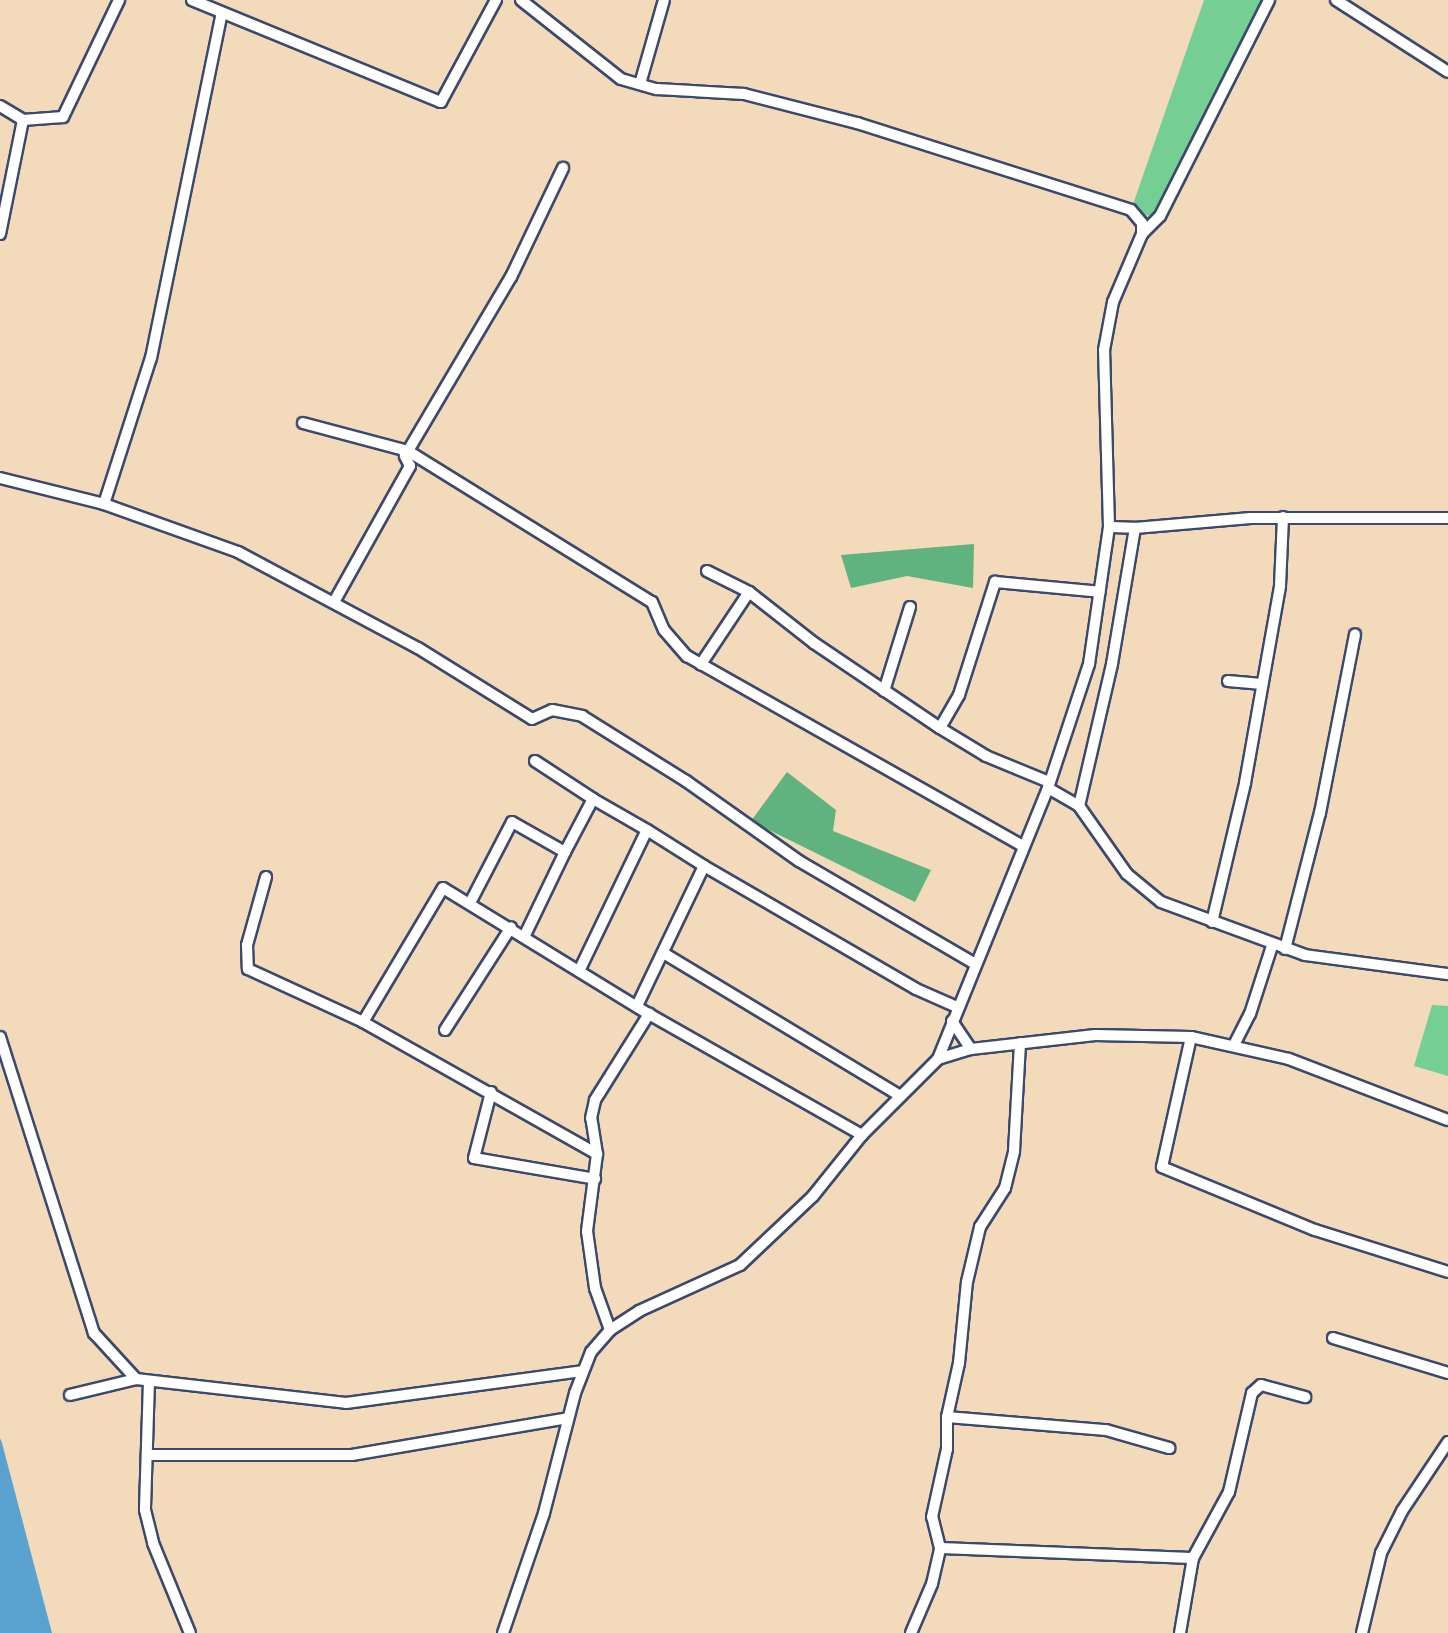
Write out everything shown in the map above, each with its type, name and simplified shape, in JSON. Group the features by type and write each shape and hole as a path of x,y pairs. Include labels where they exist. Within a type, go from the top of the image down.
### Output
{"street":[{"path":"0,106 23,120 63,117 118,0"},
{"path":"192,0 441,102 496,0"},
{"path":"522,0 621,79 640,85 687,92 744,94 788,104 1137,215 1160,216"},
{"path":"640,85 664,0"},
{"path":"1336,0 1448,72"},
{"path":"938,1059 1049,785 1089,663 1109,527 1104,350 1113,302 1142,234 1160,216 1265,3"},
{"path":"104,504 152,358 222,13"},
{"path":"0,234 23,120"},
{"path":"334,602 410,467 405,456 511,277 562,168"},
{"path":"1137,215 1142,234"},
{"path":"303,423 408,451 652,602 664,630 687,656 1023,846"},
{"path":"0,478 104,504 238,552 334,602 532,719 552,710 582,716 686,781 799,861 975,964"},
{"path":"1109,527 1135,528 1283,517 1448,518"},
{"path":"1212,922 1245,783 1280,586 1283,517"},
{"path":"1079,806 1112,664 1135,528"},
{"path":"707,571 749,592 884,691 940,728 985,756 1049,785 1079,806 1141,890 1212,922 1286,950 1448,974"},
{"path":"940,728 959,695 995,582 1100,592"},
{"path":"701,664 749,592"},
{"path":"884,691 910,607"},
{"path":"1286,950 1320,813 1356,634"},
{"path":"1228,681 1262,684"},
{"path":"535,761 704,866 916,989 957,1007"},
{"path":"525,935 593,799"},
{"path":"470,903 512,822 565,852"},
{"path":"580,969 647,830"},
{"path":"637,1006 665,954 704,866"},
{"path":"266,877 247,945 248,969 363,1022 597,1154"},
{"path":"363,1022 443,888 511,926 649,1014 862,1135"},
{"path":"445,1030 511,926"},
{"path":"1234,1045 1250,1014 1272,946"},
{"path":"665,954 899,1095"},
{"path":"610,1330 595,1288 589,1251 588,1212 597,1154 591,1118 596,1100 649,1014"},
{"path":"952,1021 971,1049"},
{"path":"503,1633 544,1513 582,1371 610,1330 639,1311 740,1265 813,1196 862,1135 899,1095 938,1059 971,1049 1095,1035 1191,1037 1234,1045 1346,1078 1448,1120"},
{"path":"0,1037 94,1333 136,1379"},
{"path":"1191,1037 1162,1167 1315,1230 1448,1272"},
{"path":"911,1633 933,1584 940,1548 932,1517 947,1449 947,1417 980,1227 1005,1188 1014,1151 1020,1043"},
{"path":"491,1092 474,1158 595,1179"},
{"path":"1333,1338 1448,1373"},
{"path":"70,1395 136,1379 346,1402 582,1371"},
{"path":"149,1381 148,1521 190,1633"},
{"path":"1180,1633 1193,1558 1229,1492 1242,1423 1255,1387 1305,1397"},
{"path":"947,1417 1106,1430 1169,1448"},
{"path":"147,1455 352,1455 568,1418"},
{"path":"1362,1633 1381,1553 1402,1511 1448,1442"},
{"path":"940,1548 1193,1558"}],"green space":[{"path":"1204,0 1261,0 1265,8 1160,216 1137,215 1131,210"},
{"path":"974,544 973,588 907,576 851,588 841,555"},
{"path":"787,772 836,810 833,831 931,870 915,902 751,821"},
{"path":"1432,1005 1448,1006 1448,1076 1414,1066"}],"water":[{"path":"0,1438 2,1443 52,1633 0,1633"}]}
